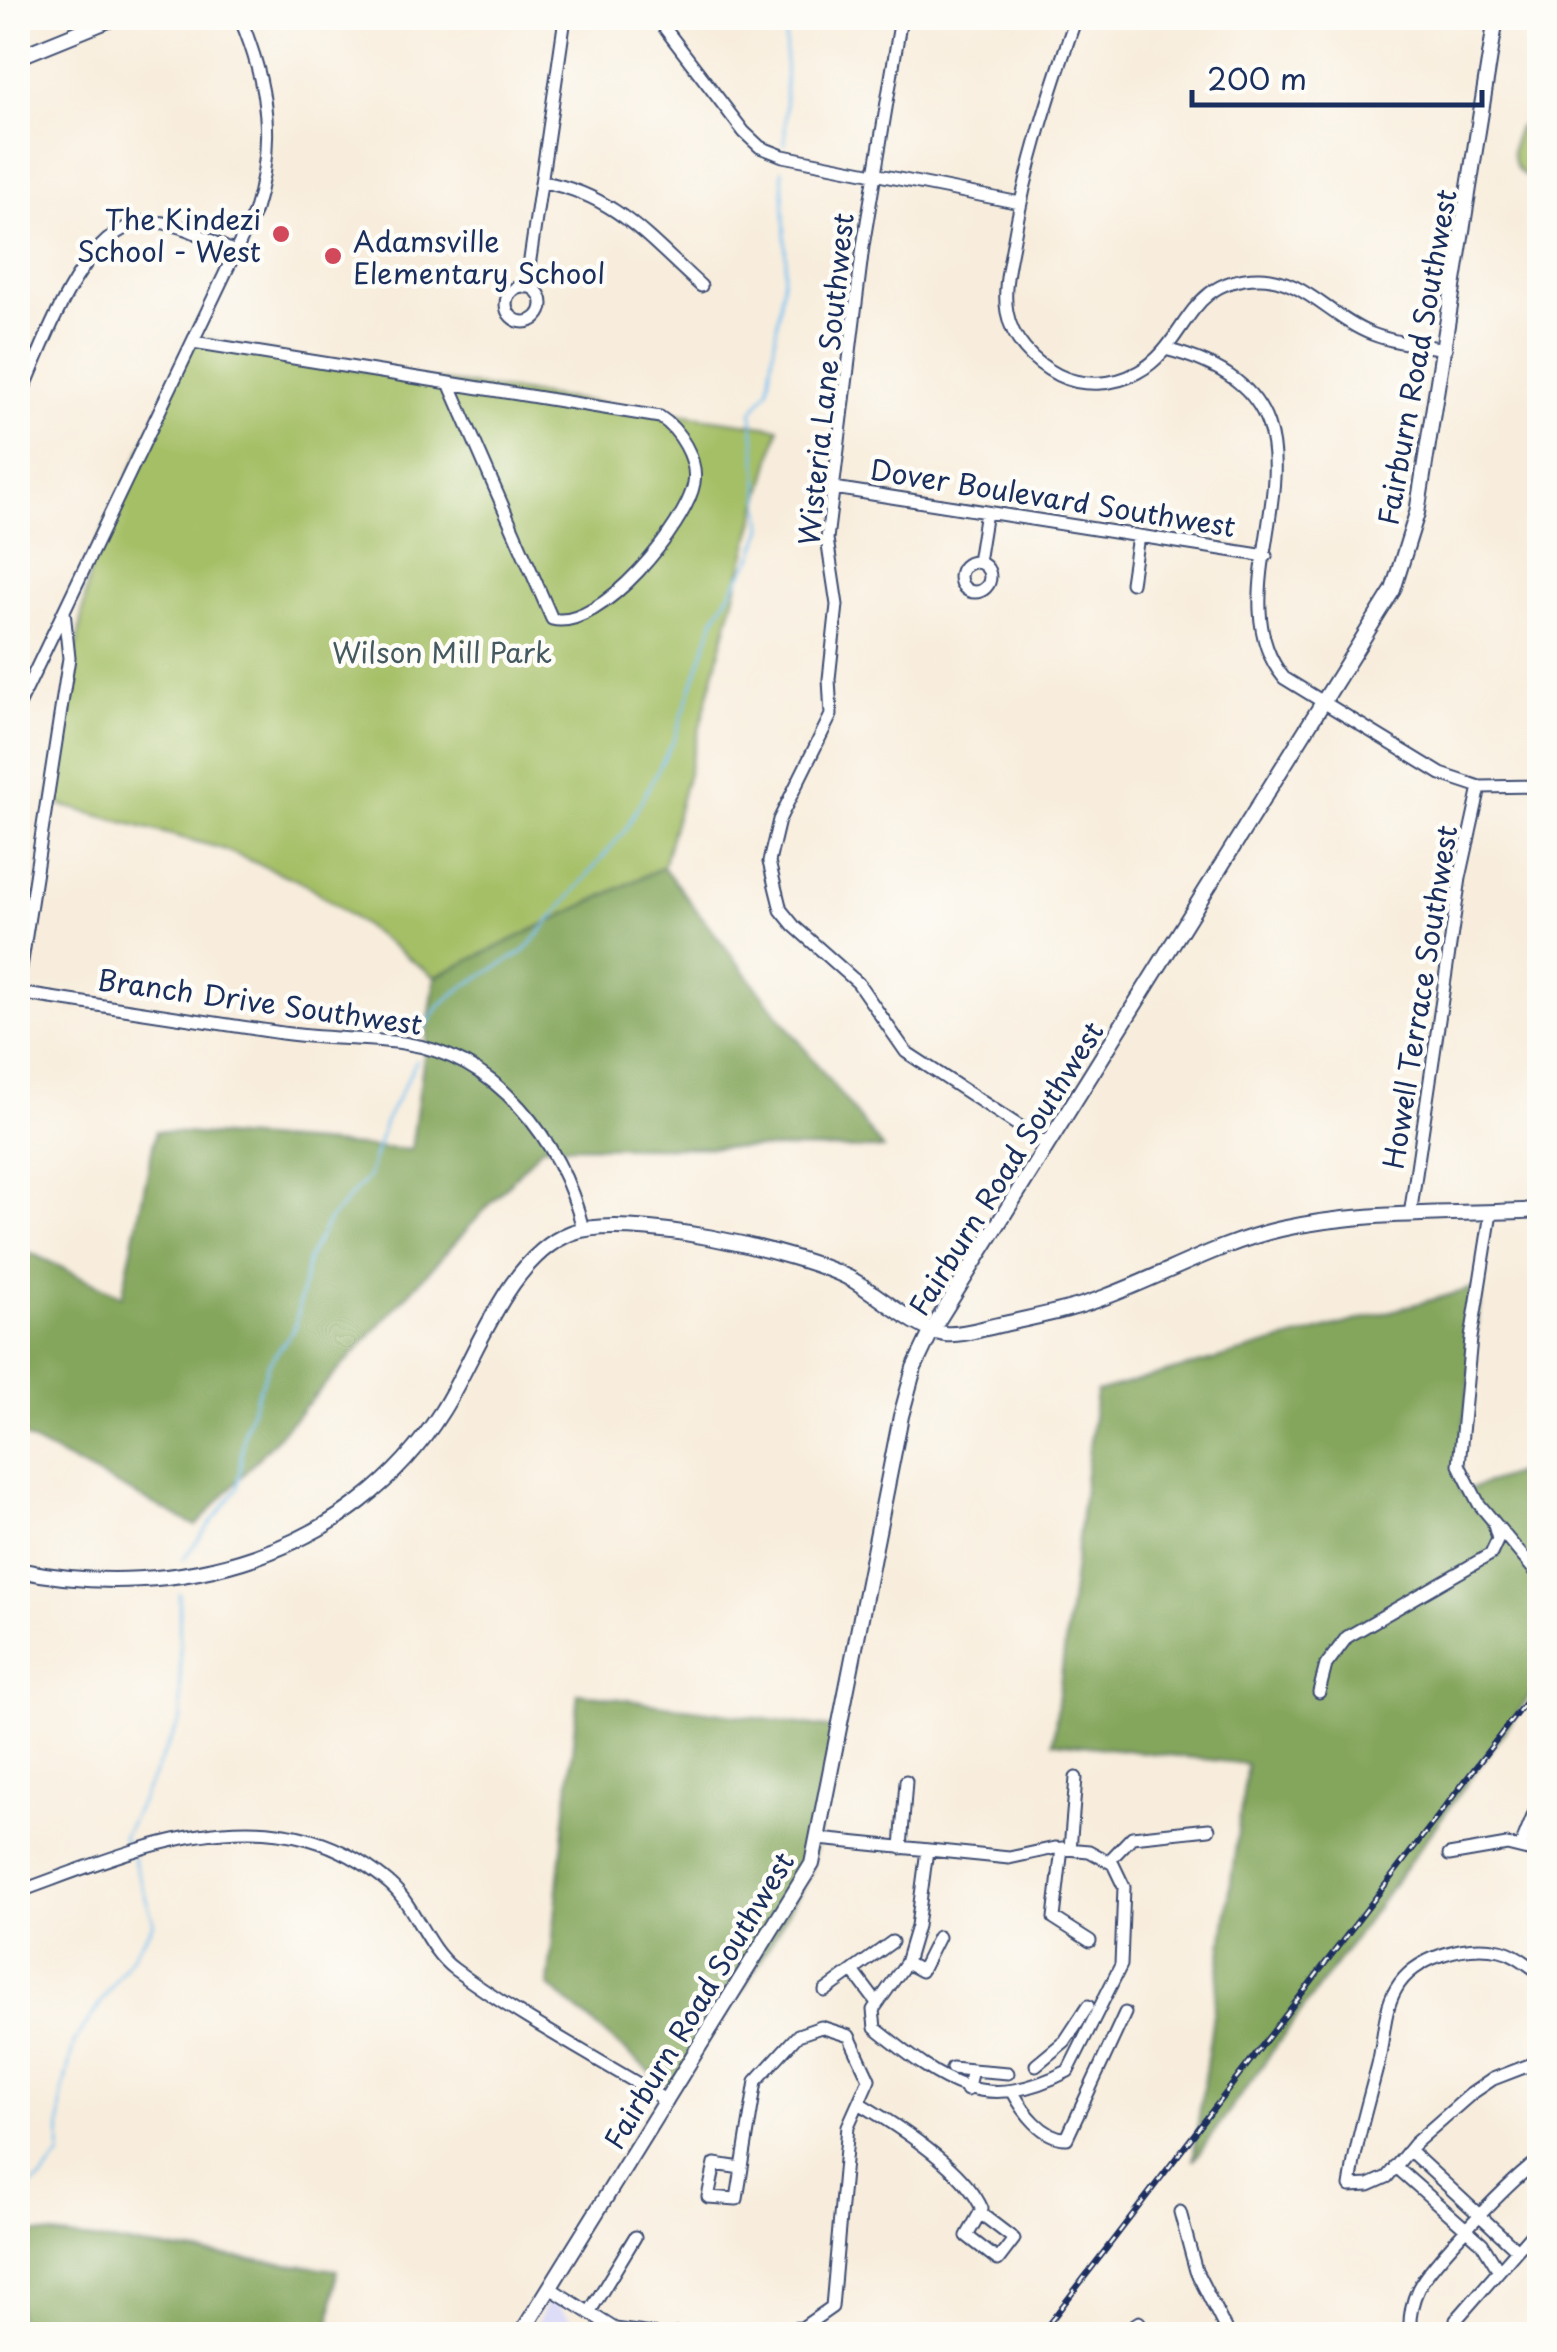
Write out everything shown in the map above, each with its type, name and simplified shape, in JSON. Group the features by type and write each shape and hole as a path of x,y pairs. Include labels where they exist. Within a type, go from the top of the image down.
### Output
{"street":[{"path":"18,57 114,18"},
{"path":"18,707 236,253 265,178 269,140 262,76 240,18"},
{"path":"526,287 565,18"},
{"path":"657,18 760,147 783,156 1020,203"},
{"name":"Wisteria Lane Southwest","path":"901,18 875,172 827,539 837,606 830,678 831,715 773,834 768,862 773,891 794,926 858,982 906,1052 1048,1145"},
{"path":"1076,18 1040,121 1020,203 1006,299 1012,328 1032,357 1064,378 1100,384 1137,373 1165,349 1185,315 1204,296 1230,282 1258,278 1298,287 1339,318 1372,334 1446,349"},
{"name":"Fairburn Road Southwest","path":"521,2334 797,1894 819,1839 901,1416 914,1368 932,1330 1391,593 1408,552 1446,349 1496,18"},
{"path":"542,182 577,188 605,201 700,286"},
{"path":"18,402 84,264 112,233 157,222 180,226 236,253"},
{"path":"193,342 449,383 660,417 672,424 694,467 689,498 631,580 599,610 574,621 552,619 449,383"},
{"path":"1165,349 1197,357 1224,372 1248,394 1264,420 1277,473 1258,612 1264,646 1284,678 1441,774 1480,788 1540,786"},
{"name":"Dover Boulevard Southwest","path":"834,488 1266,556"},
{"path":"978,562 986,512"},
{"path":"1131,582 1138,536"},
{"path":"18,990 68,658 64,610"},
{"name":"Howell Terrace Southwest","path":"1410,1216 1460,878 1480,788"},
{"name":"Branch Drive Southwest","path":"18,990 298,1035 404,1043 450,1056 494,1081 530,1117 564,1176 584,1229"},
{"path":"18,1570 101,1582 148,1581 244,1563 310,1533 355,1504 403,1462 443,1410 524,1268 550,1244 584,1229 625,1226 795,1256 853,1280 932,1330 955,1334 1069,1310 1225,1246 1280,1229 1336,1219 1540,1210"},
{"path":"1491,1213 1457,1452 1464,1480 1534,1570"},
{"path":"1319,1692 1326,1665 1346,1637 1491,1554 1498,1539 1493,1521"},
{"path":"1076,1778 1054,1918 1090,1940"},
{"path":"901,1848 906,1781"},
{"path":"1521,1846 1540,1799"},
{"path":"1109,1861 1132,1837 1209,1829"},
{"path":"18,1892 194,1833 263,1830 306,1839 351,1855 393,1887 450,1967 667,2101"},
{"path":"819,1839 1009,1858 1066,1849 1109,1861 1124,1887 1121,1965 1082,2050 1068,2071 1014,2092 968,2090 950,2083 875,2028 871,2020 906,1963 917,1926 927,1850"},
{"path":"1449,1855 1521,1846 1540,1853"},
{"path":"906,1963 920,1971 938,1938"},
{"path":"825,1991 892,1942"},
{"path":"1540,1973 1502,1950 1468,1948 1428,1962 1400,1982 1388,2006 1378,2064 1359,2122 1350,2186 1370,2185 1387,2178 1409,2150 1470,2094 1493,2079 1540,2061"},
{"path":"853,1971 878,2003"},
{"path":"1036,2065 1068,2037 1088,2006"},
{"path":"1014,2092 1023,2112 1062,2140 1098,2075 1098,2063 1124,2013"},
{"path":"676,2334 802,2328 832,2307 848,2126 869,2079 853,2041 821,2027 798,2035 756,2081 741,2168"},
{"path":"1068,2037 1098,2063"},
{"path":"952,2068 1008,2073"},
{"path":"968,2090 972,2070"},
{"path":"859,2104 895,2124 975,2192 980,2213"},
{"path":"1409,2150 1517,2250"},
{"path":"1410,2334 1411,2310 1419,2287 1467,2229 1540,2160"},
{"path":"1396,2166 1467,2229 1496,2259 1498,2269"},
{"path":"1180,2212 1196,2271 1228,2334"},
{"path":"1461,2334 1456,2320 1540,2224"},
{"path":"589,2313 635,2237"},
{"path":"550,2288 615,2329 653,2334"},
{"path":"1126,2334 1128,2328 1140,2322"}],"shaded area":[{"path":"550,2298 585,2334 531,2334"}],"green space":[{"path":"1540,118 1539,180 1517,169 1513,147 1518,128"},
{"name":"Wilson Mill Park","path":"194,337 354,369 779,428 663,867 435,977 306,884 220,848 49,802 93,553"},
{"path":"663,867 883,1149 543,1146 196,1526 18,1434 18,1247 122,1296 156,1131 411,1150 435,977"},
{"path":"1482,1286 1459,1463 1460,1492 1539,1466 1539,1683 1193,2161 1247,1764 1053,1742 1096,1392"},
{"path":"578,1693 836,1729 810,1873 746,1985 671,2090 548,1985"},
{"path":"19,2231 337,2270 329,2334 18,2334"}],"waterway":[{"path":"785,144 786,18"},
{"path":"424,1029 440,1005 463,987 525,951 626,829 674,740 715,617 753,556 763,528 752,412 768,390 786,260 782,170"},
{"path":"183,1559 238,1488 244,1431 269,1363 295,1327 308,1258 329,1220 368,1177 385,1122 417,1060"},
{"path":"127,1847 123,1837 181,1719 179,1593"},
{"path":"18,2194 42,2179 60,2156 61,2099 74,2043 154,1923 133,1858"}],"railway":[{"path":"1041,2334 1540,1683"}],"place":[{"name":"The Kindezi School - West","path":"281,234"},
{"name":"Adamsville Elementary School","path":"333,256"}]}
